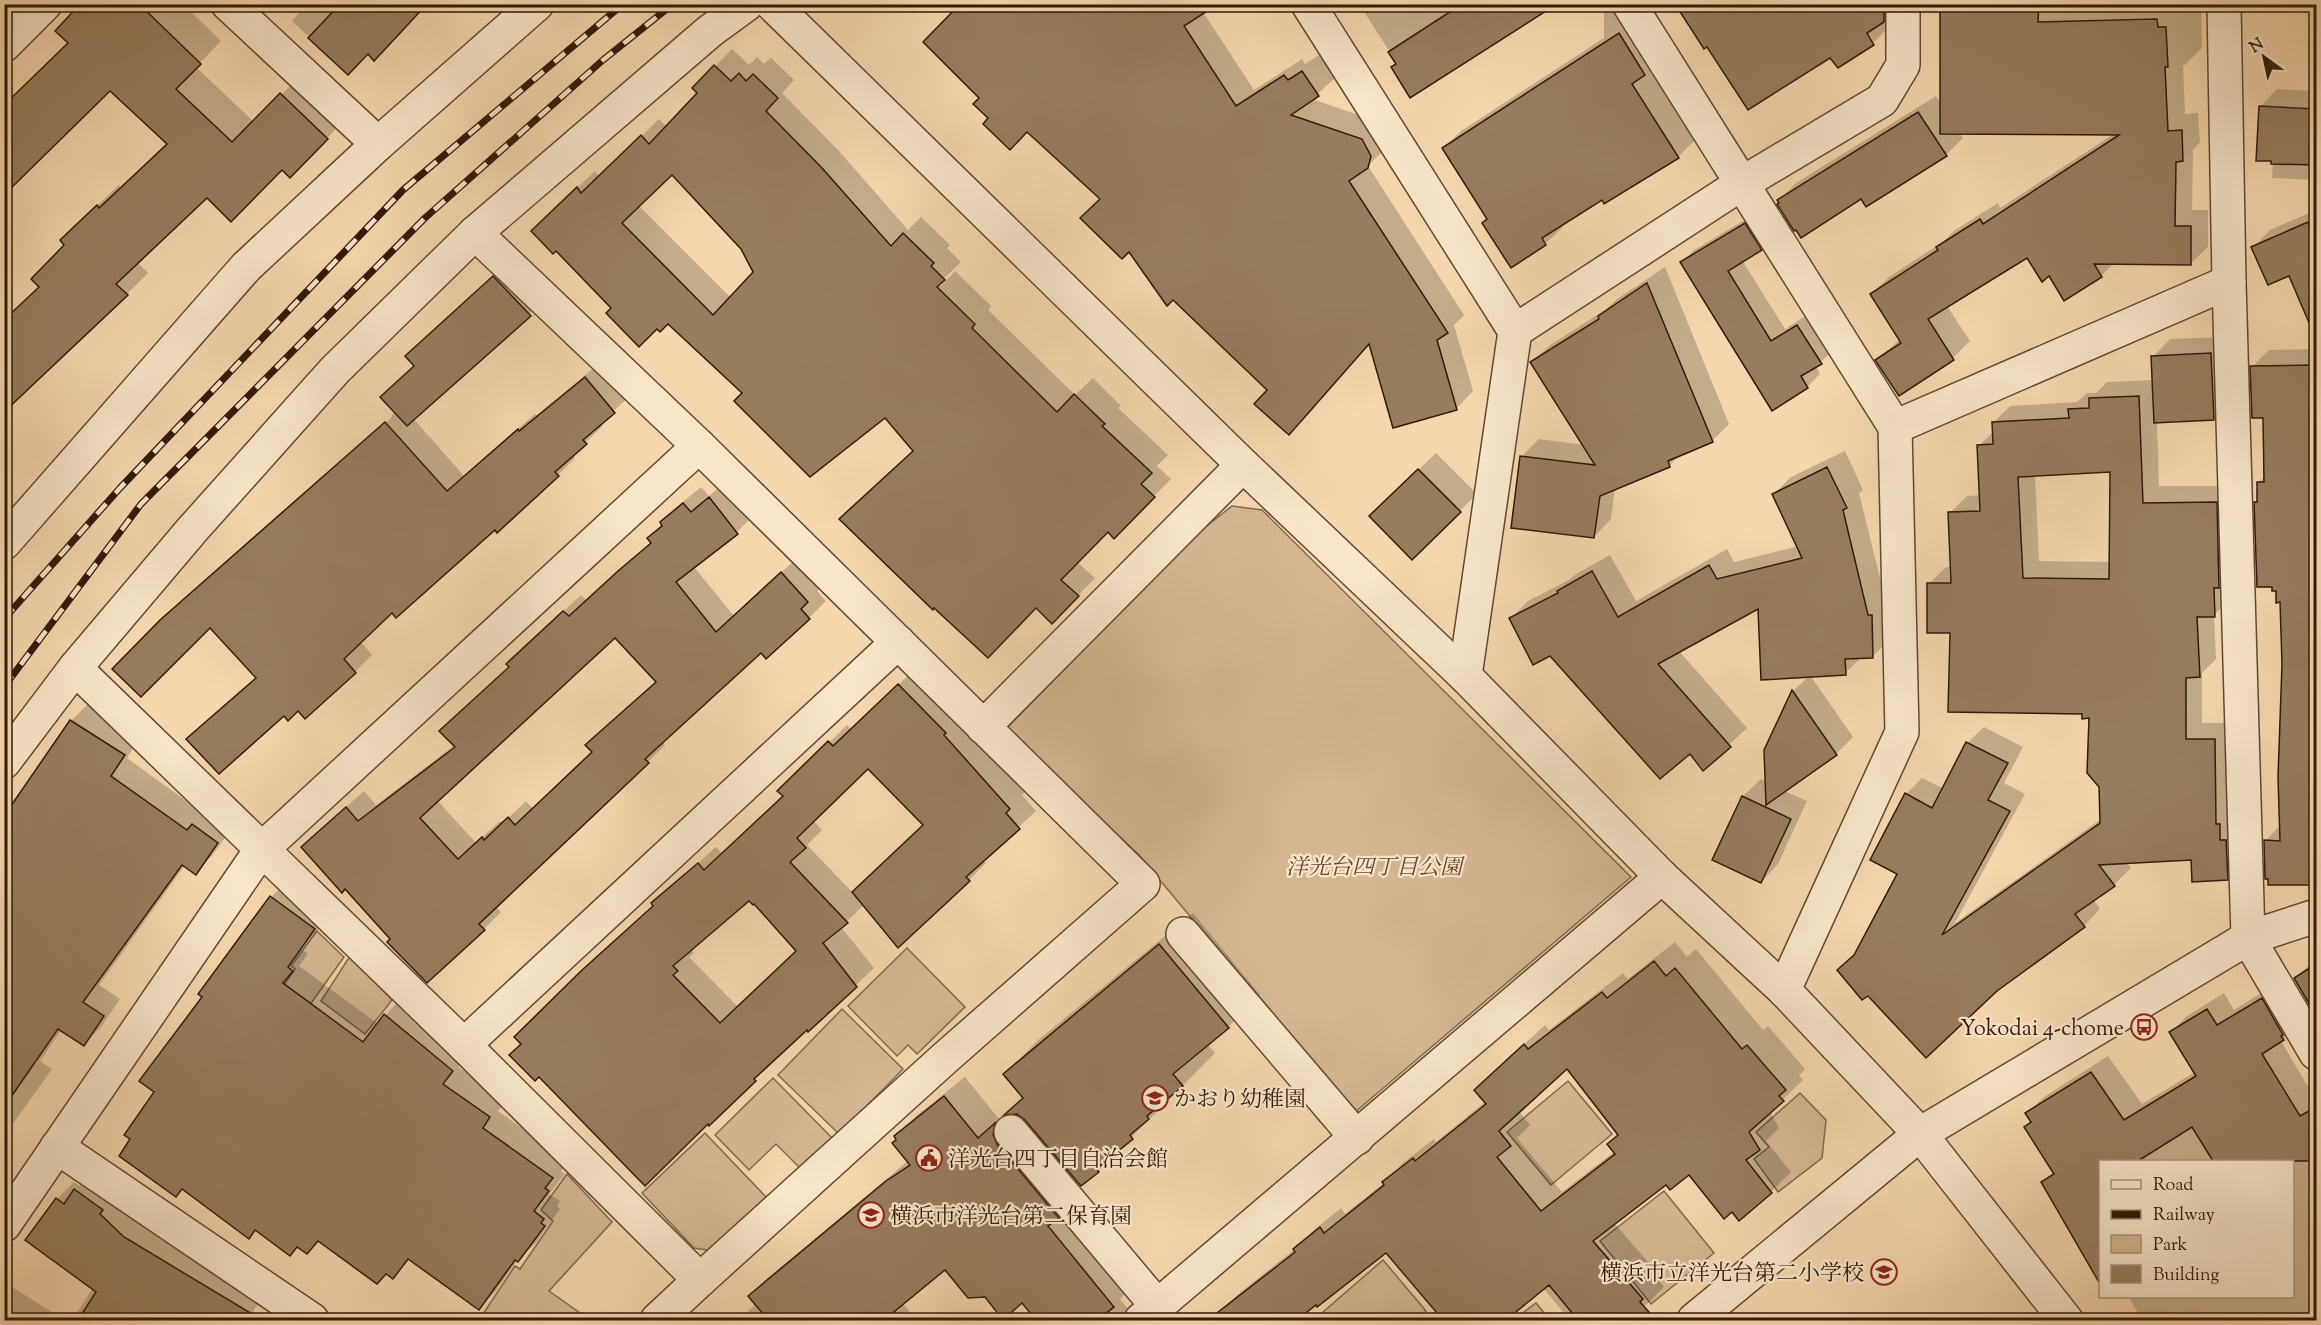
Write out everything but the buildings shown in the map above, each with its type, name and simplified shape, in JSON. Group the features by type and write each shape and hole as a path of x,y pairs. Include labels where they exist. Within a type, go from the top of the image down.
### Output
{"street":[{"path":"4,45 45,4"},
{"path":"228,4 378,144"},
{"path":"4,543 246,267 378,144 537,4"},
{"path":"4,762 75,668 192,530 335,370 476,233 710,31 747,4"},
{"path":"772,4 1243,465 1465,676 1662,877 1784,990 1920,1134 2066,1320"},
{"path":"1308,4 1515,331 1465,676"},
{"path":"1629,4 1895,427 1902,732 1784,990"},
{"path":"1515,331 1741,184 1882,100 1903,65 1903,4"},
{"path":"2224,4 2229,282 2248,938 2316,1053"},
{"path":"476,233 699,446 1143,885 945,1058 657,1320"},
{"path":"1895,427 2229,282"},
{"path":"4,1224 261,850 699,446"},
{"path":"983,727 1243,465"},
{"path":"464,1045 898,642"},
{"path":"75,668 464,1045 700,1280"},
{"path":"1011,1132 1149,1314 1662,877"},
{"path":"1694,1320 1920,1134 2248,938 2316,916"},
{"path":"1183,934 1357,1138"},
{"path":"57,1147 312,1320"}],"green space":[{"name":"洋光台四丁目公園","path":"1232,506 1262,510 1631,877 1354,1113 1139,855 1005,730 1198,533"},
{"path":"317,931 344,957 292,1030 266,1012 295,969 291,966"},
{"path":"907,948 965,1007 917,1054 908,1045 897,1056 848,1006"},
{"path":"350,956 392,1000 365,1034 321,1001"},
{"path":"842,1009 903,1069 839,1134 778,1075"},
{"path":"773,1078 835,1141 804,1172 776,1144 749,1170 715,1135"},
{"path":"1568,1081 1612,1134 1551,1185 1507,1132"},
{"path":"1800,1093 1826,1120 1822,1158 1778,1192 1754,1159 1769,1147 1756,1132"},
{"path":"705,1133 767,1198 713,1251 694,1248 642,1193"},
{"path":"567,1174 612,1222 549,1291 590,1320 479,1320 515,1266 520,1269 553,1221 541,1210"},
{"path":"1664,1191 1714,1253 1651,1304 1600,1241"},
{"path":"1383,1260 1426,1311 1414,1320 1330,1320 1323,1312"},
{"path":"1536,1303 1550,1320 1513,1320"}],"railway":[{"path":"4,619 120,488 403,190 623,4"},
{"path":"4,687 141,504 425,218 603,60 673,4"}],"place":[{"name":"Yokodai 4-chome","path":"2144,1027"},
{"name":"かおり幼稚園","path":"1155,1098"},
{"name":"洋光台四丁目自治会館","path":"929,1158"},
{"name":"横浜市洋光台第二保育園","path":"871,1215"},
{"name":"横浜市立洋光台第二小学校","path":"1884,1272"}]}
